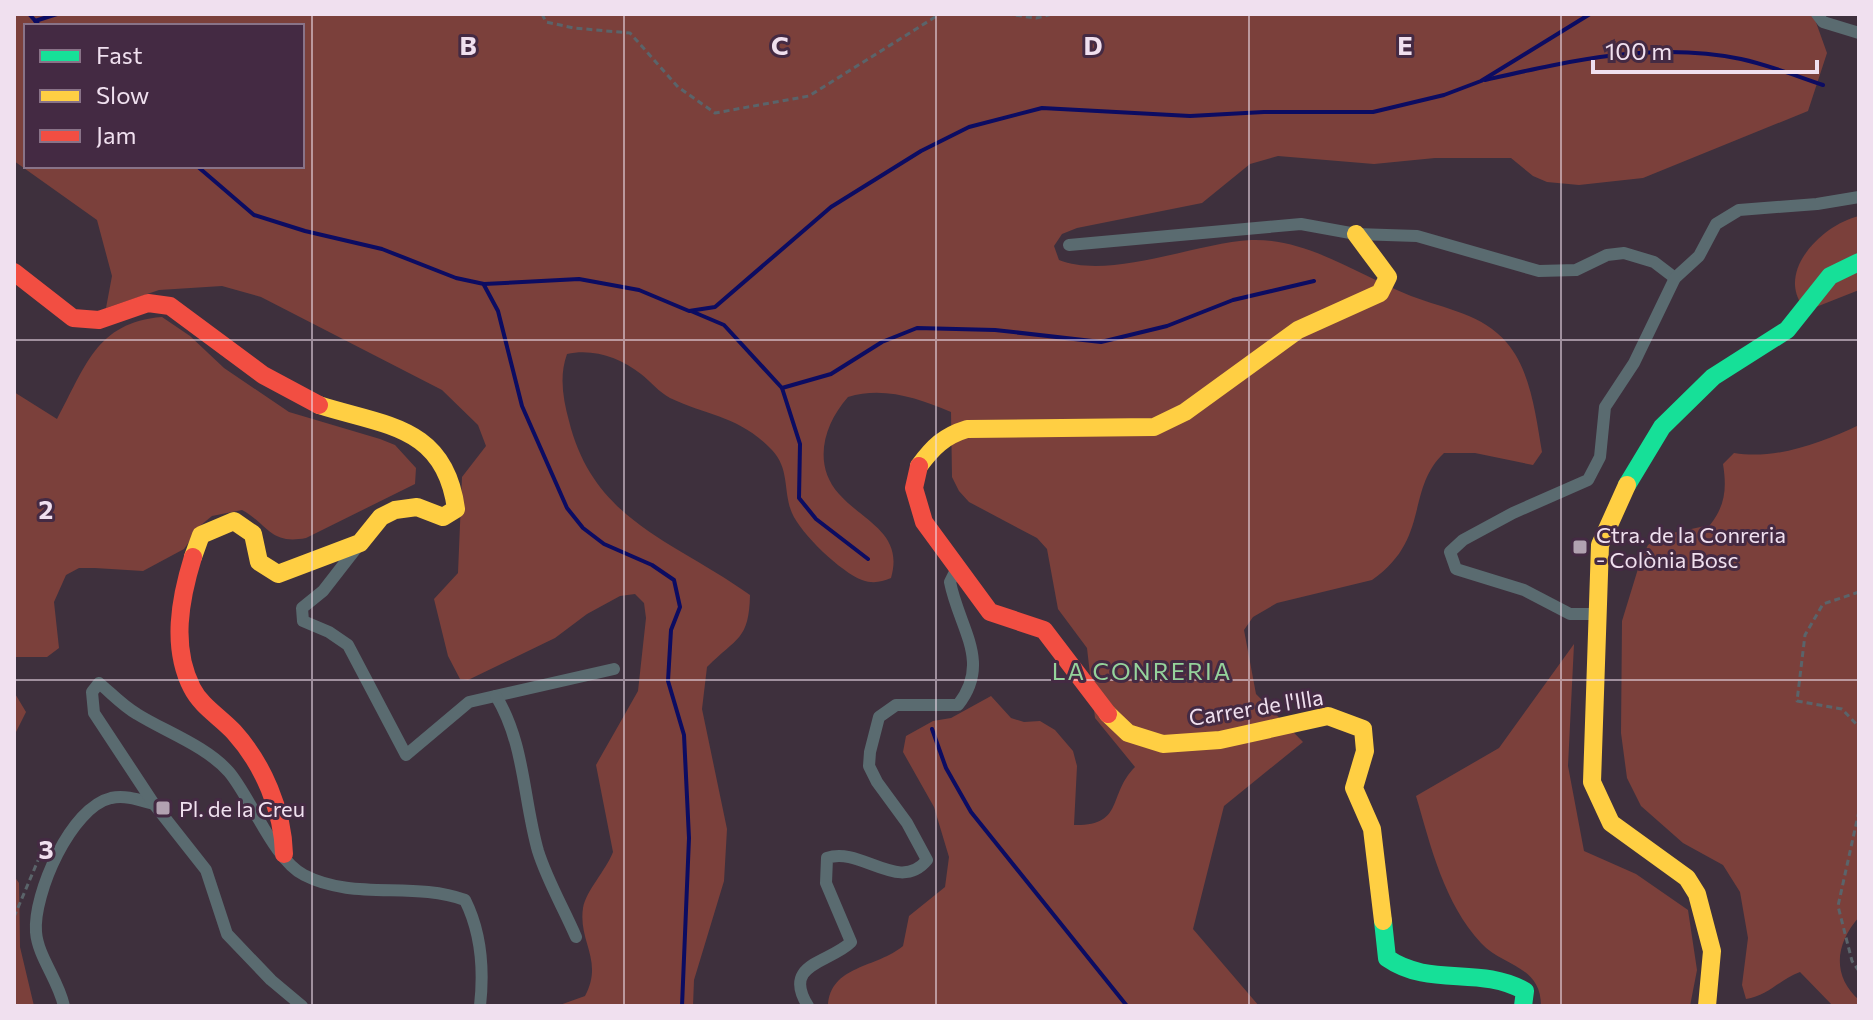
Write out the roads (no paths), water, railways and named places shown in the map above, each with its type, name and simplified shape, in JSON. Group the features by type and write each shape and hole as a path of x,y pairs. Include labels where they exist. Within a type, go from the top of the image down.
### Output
{"street":[{"path":"1817,14 1823,22 1859,33"},
{"path":"1596,614 1570,614 1524,590 1456,569 1450,552 1463,540 1513,513 1588,480 1600,457 1605,407 1634,363 1675,278 1699,256 1716,224 1739,210 1817,204 1859,197"},
{"path":"1069,245 1301,224 1356,234 1380,232 1417,236 1539,271 1576,270 1607,255 1624,253 1654,262 1675,278"},
{"name":"Carrer de l'Illa","path":"1356,234 1365,250 1381,260 1388,277 1380,293 1313,322 1283,339 1170,421 1137,429 967,429 950,434 936,444 915,471 914,488 924,522 990,612 1044,630 1113,721 1144,741 1163,744 1220,740 1328,716 1363,729 1368,747 1354,780 1355,797 1366,811 1372,829 1387,958 1400,970 1418,974 1473,973 1510,980 1525,991 1523,1006"},
{"path":"1707,1006 1712,951 1697,894 1687,878 1611,823 1592,782 1600,545 1621,494 1649,443 1713,377 1787,330 1830,276 1859,262"},
{"path":"14,272 73,318 99,320 148,303 170,306 294,395 416,436 434,455 455,498 456,509 443,517 417,507 395,510 381,517 323,591 302,608 303,621 348,645 406,755 469,702 614,669"},
{"path":"284,854 285,842 270,791 226,723 208,711 191,686 179,649 186,571 201,535 234,521 253,534 259,562 278,574 360,543"},
{"path":"808,1006 800,991 801,979 807,968 842,951 851,942 826,883 827,858 839,854 905,874 918,872 927,860 907,823 877,782 869,766 870,752 879,717 896,705 958,705 969,691 976,668 950,582 958,566"},
{"path":"302,1006 271,980 227,934 206,870 154,804 94,713 92,692 99,683 133,712 203,752 229,772 284,854 302,874 343,888 440,891 465,900 477,923 483,984 480,1006"},
{"path":"496,696 511,721 519,749 539,854 576,937"},
{"path":"64,1006 60,985 39,950 36,930 40,893 55,859 83,818 97,804 125,797 154,804"}],"waterway":[{"path":"29,14 38,24"},
{"path":"35,21 57,14"},
{"path":"199,168 254,215 382,249 456,278 484,284 579,279 639,290 689,311 715,307 831,207 921,151 969,127 1042,108 1190,116 1373,112 1444,95 1481,81 1590,14"},
{"path":"1485,80 1580,60 1676,52 1741,59 1823,85"},
{"path":"691,311 724,325 782,388 831,374 882,342 917,328 995,330 1101,342 1167,326 1233,300 1314,281"},
{"path":"484,285 498,311 522,406 567,508 583,528 604,544 652,565 674,580 680,607 671,630 668,681 684,735 689,838 682,1006"},
{"path":"782,388 800,444 799,498 816,519 868,559"},
{"path":"932,729 946,768 971,812 1127,1006"}],"place":[{"name":"Ctra. de la Conreria - Colònia Bosc","path":"1580,547"},
{"name":"Pl. de la Creu","path":"163,808"}],"district":[{"name":"LA CONRERIA","path":"1142,670"}]}
